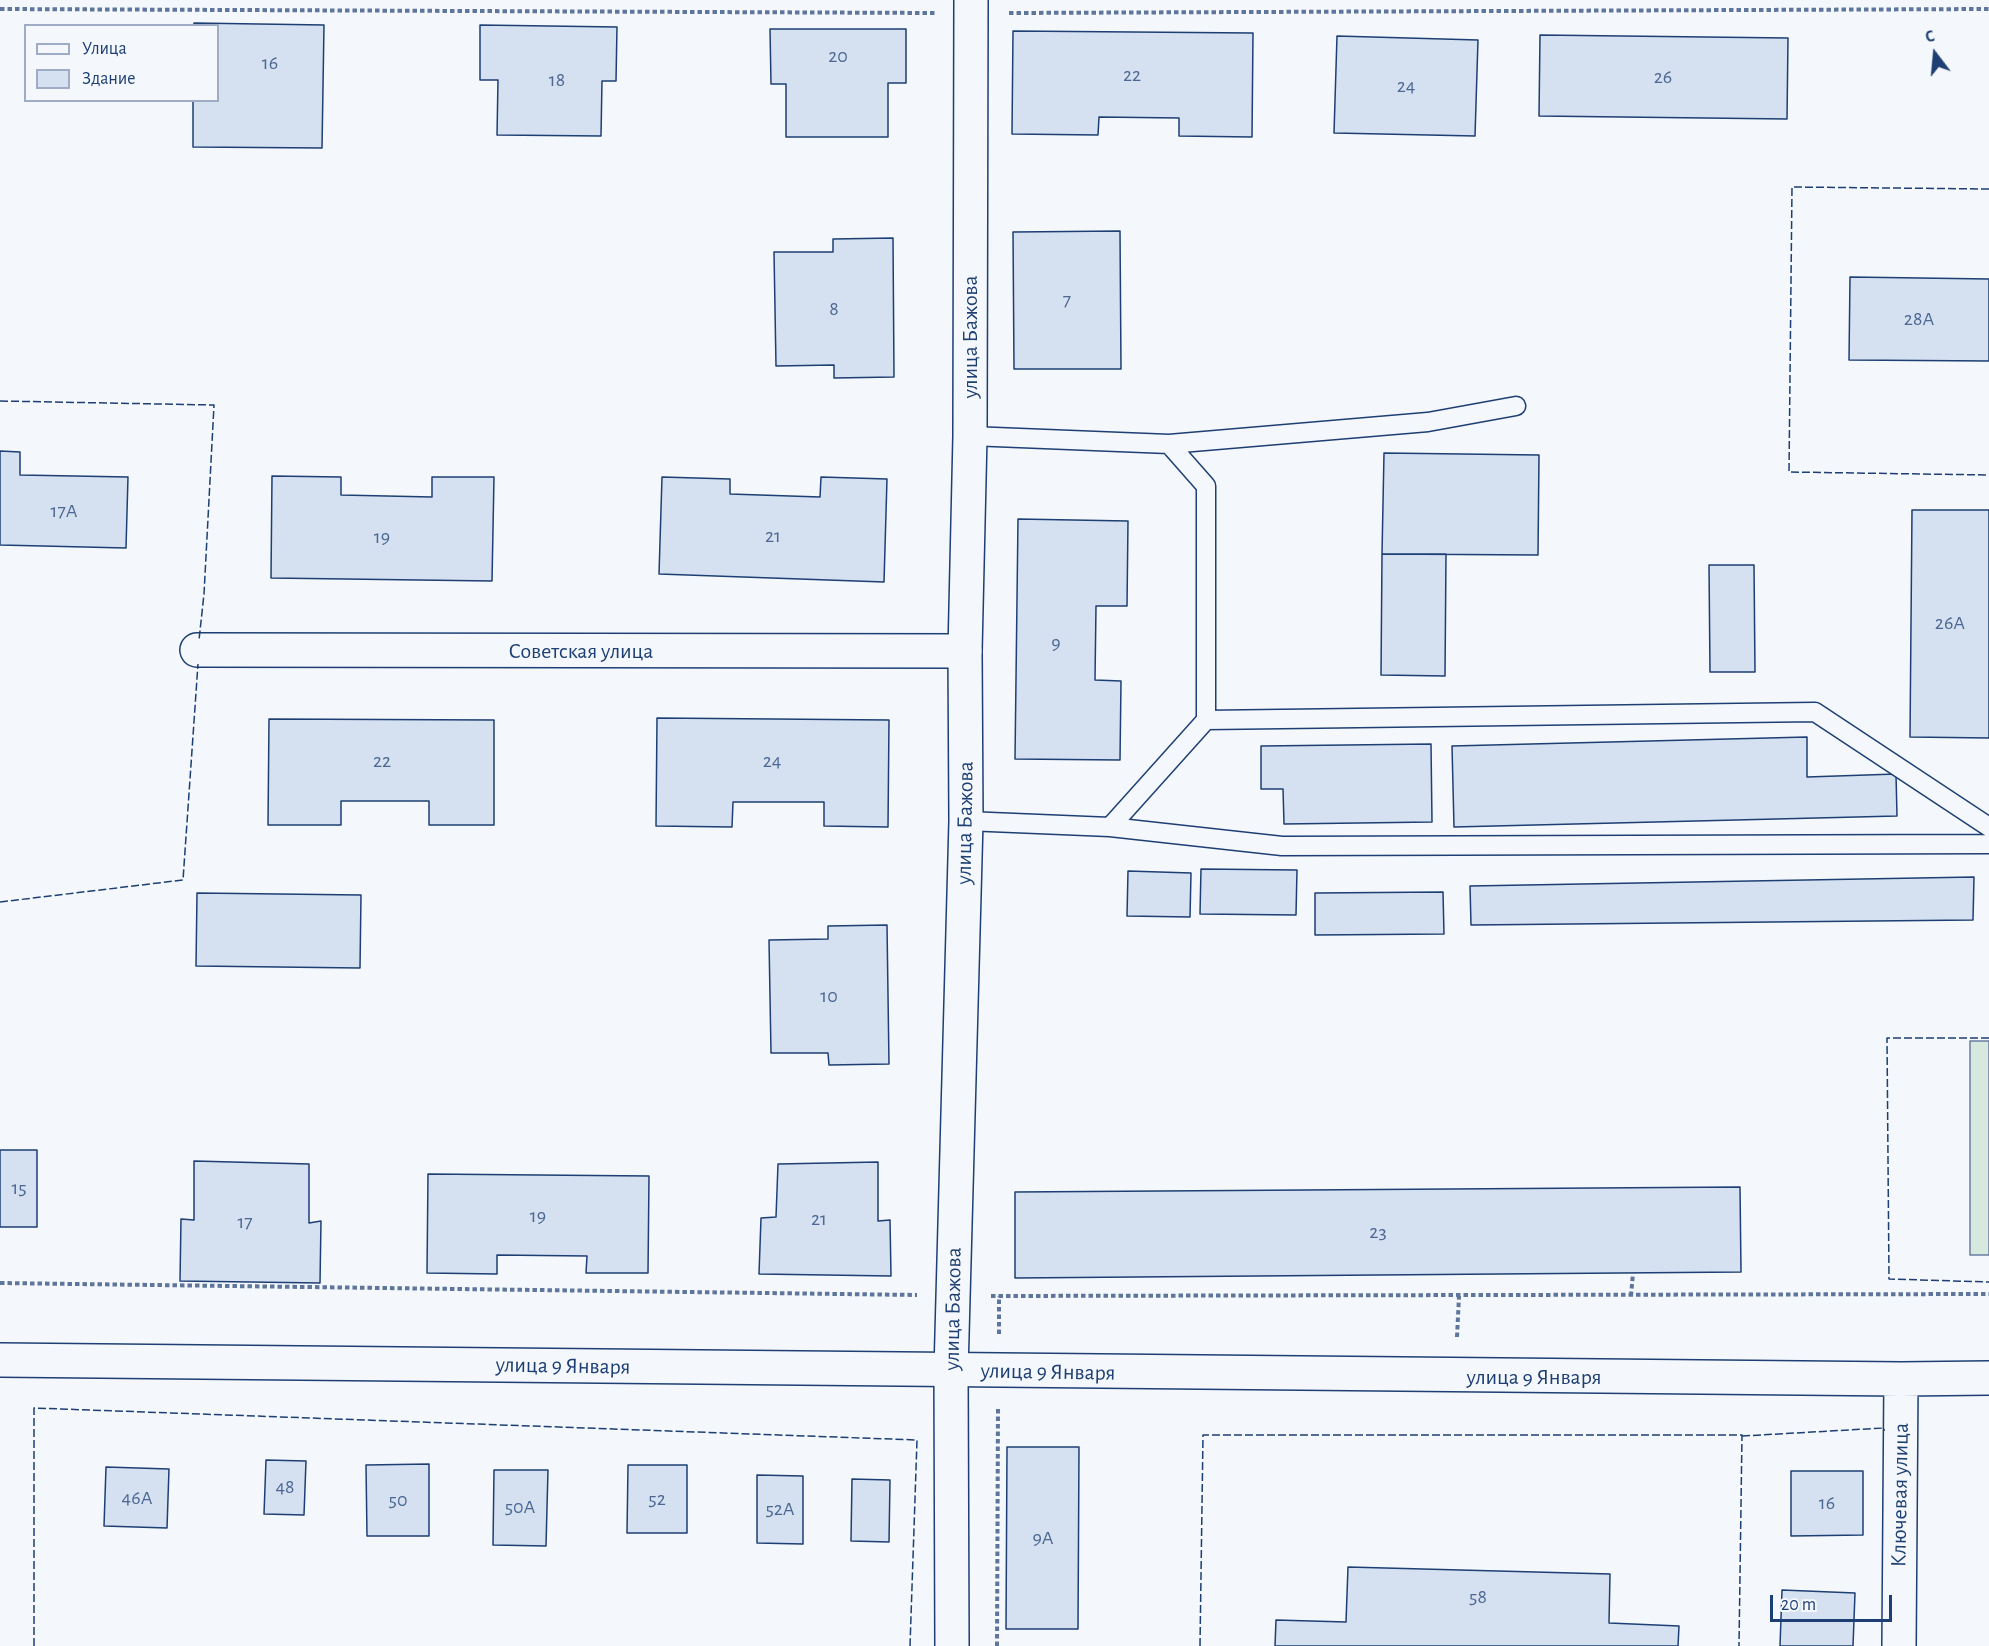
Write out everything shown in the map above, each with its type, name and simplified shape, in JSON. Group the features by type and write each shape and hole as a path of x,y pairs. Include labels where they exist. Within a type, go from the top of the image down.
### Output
{"street":[{"name":"улица Бажова","path":"952,1646 952,1295 966,822 965,651 970,436 971,0"},
{"name":"Советская улица","path":"197,650 965,651"},
{"name":"улица 9 Января","path":"0,1360 998,1372 1989,1378"},
{"name":"Ключевая улица","path":"1899,1646 1901,1379"}],"lane":[{"path":"970,436 1169,444 1428,422 1516,406"},
{"path":"1110,827 1206,720 1206,486 1169,444"},
{"path":"1206,720 1815,712 1989,827"},
{"path":"966,822 1110,827 1282,846 1989,844"}],"path":[{"path":"1631,1296 1632,1273"},
{"path":"0,1283 999,1296 1989,1294"},
{"path":"997,1646 999,1296"},
{"path":"1457,1340 1459,1296"}],"shaded area":[{"path":"1970,1041 1989,1041 1989,1255 1970,1255"}],"building":[{"path":"194,23 324,25 322,148 193,147 193,102 219,102 219,24"},
{"path":"480,25 617,27 616,81 602,81 601,136 497,135 498,80 480,80"},
{"path":"770,29 906,29 906,83 888,83 888,137 786,137 786,84 771,84"},
{"path":"1013,31 1253,33 1252,137 1179,136 1179,118 1099,117 1098,135 1012,134"},
{"path":"1540,35 1788,38 1787,119 1539,116"},
{"path":"1337,36 1478,40 1475,136 1334,133"},
{"path":"1120,231 1121,369 1014,369 1013,232"},
{"path":"893,238 894,377 834,378 834,365 776,366 774,252 833,252 833,239"},
{"path":"1850,277 1989,279 1989,361 1849,360"},
{"path":"0,451 20,452 20,475 128,477 126,548 0,545"},
{"path":"1384,453 1539,455 1538,555 1382,554"},
{"path":"272,476 341,477 341,495 432,497 432,477 494,477 492,581 271,578"},
{"path":"662,477 730,479 730,494 820,497 821,477 887,479 884,582 659,574"},
{"path":"1912,510 1989,510 1989,738 1910,737"},
{"path":"1018,519 1128,521 1127,606 1096,606 1095,680 1121,681 1120,760 1015,759"},
{"path":"1382,554 1446,554 1445,676 1381,675"},
{"path":"1709,565 1754,565 1755,672 1710,672"},
{"path":"657,718 889,720 888,827 824,826 824,802 733,802 732,827 656,826"},
{"path":"269,719 494,720 494,825 429,825 429,801 341,801 341,825 268,825"},
{"path":"1807,737 1807,777 1896,774 1897,816 1454,827 1452,746"},
{"path":"1431,744 1432,822 1284,824 1283,789 1261,789 1261,746"},
{"path":"1201,869 1297,870 1296,915 1200,914"},
{"path":"1128,871 1191,873 1190,917 1127,916"},
{"path":"1974,877 1973,920 1471,925 1470,886"},
{"path":"1443,892 1444,934 1315,935 1315,893"},
{"path":"197,893 361,895 360,968 196,966"},
{"path":"887,925 889,1064 829,1065 828,1053 771,1053 769,940 828,939 828,926"},
{"path":"0,1150 37,1150 37,1227 0,1227"},
{"path":"194,1161 309,1164 309,1223 321,1221 320,1283 180,1281 181,1219 194,1220"},
{"path":"878,1162 878,1221 890,1220 891,1276 759,1274 761,1218 776,1217 778,1164"},
{"path":"428,1174 649,1176 648,1273 586,1273 587,1256 497,1255 497,1274 427,1273"},
{"path":"1740,1187 1741,1272 1015,1278 1015,1192"},
{"path":"1007,1447 1079,1447 1078,1629 1006,1629"},
{"path":"266,1460 306,1461 304,1515 264,1514"},
{"path":"429,1464 429,1536 367,1536 366,1465"},
{"path":"628,1465 687,1465 687,1533 627,1533"},
{"path":"106,1467 169,1469 167,1528 104,1526"},
{"path":"494,1470 548,1470 546,1546 493,1545"},
{"path":"1791,1471 1863,1471 1863,1535 1791,1536"},
{"path":"757,1475 803,1476 803,1544 757,1543"},
{"path":"852,1479 890,1480 889,1542 851,1541"},
{"path":"1348,1567 1610,1574 1609,1623 1679,1626 1678,1646 1275,1646 1276,1620 1346,1622"},
{"path":"1782,1590 1855,1593 1853,1646 1780,1646"}],"fence":[{"path":"1989,189 1792,187 1789,472 1989,475"},
{"path":"0,401 214,405 204,594 199,640"},
{"path":"0,902 183,880 198,664"},
{"path":"1989,1038 1887,1038 1889,1279 1989,1282"},
{"path":"34,1646 34,1408 917,1440 910,1646"},
{"path":"1742,1436 1884,1428 1884,1431"},
{"path":"1200,1646 1203,1435 1742,1435 1739,1646"}]}
